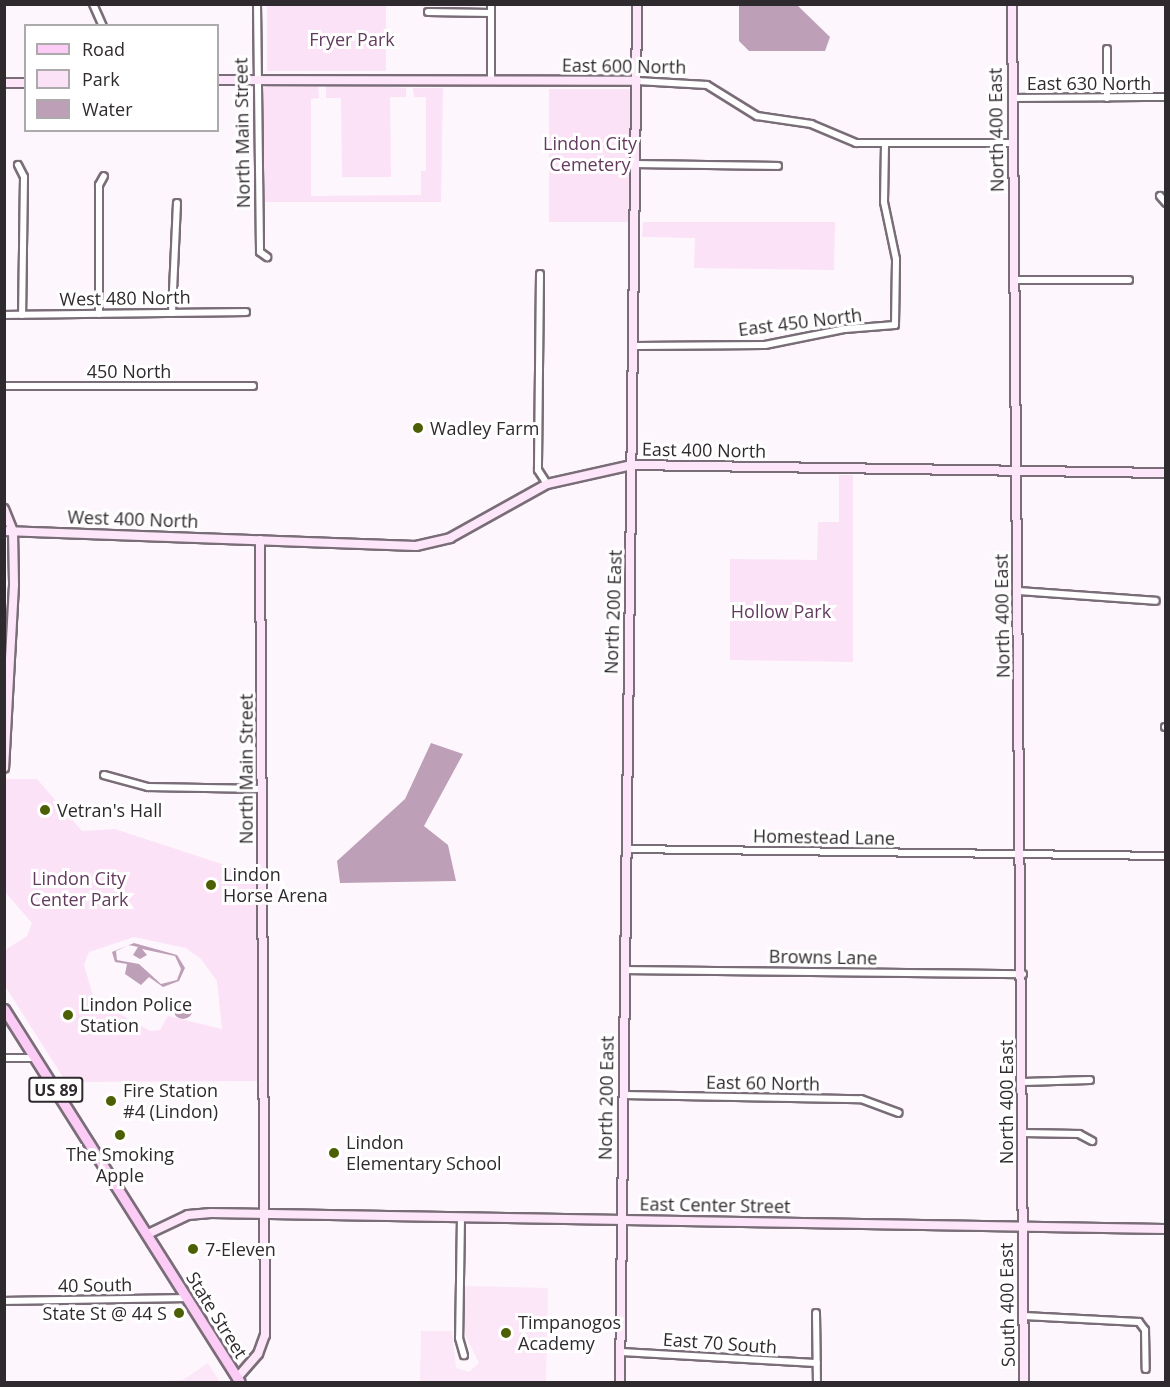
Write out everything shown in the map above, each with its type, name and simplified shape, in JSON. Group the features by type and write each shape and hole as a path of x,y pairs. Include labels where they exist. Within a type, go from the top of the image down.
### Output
{"main road":[{"name":"US 89","path":"4,1009 148,1234"},
{"name":"State Street","path":"148,1234 239,1380"}],"street":[{"path":"93,4 102,24"},
{"name":"North Main Street","path":"257,4 260,252 267,257"},
{"path":"491,4 491,81"},
{"name":"North 200 East","path":"620,1383 620,1220 632,465 636,346 637,4"},
{"name":"North 400 East","path":"1012,4 1023,974 1023,1227"},
{"path":"428,12 491,13"},
{"path":"1107,49 1107,98"},
{"name":"East 600 North","path":"219,80 698,83 757,116 811,124 856,143 1013,143"},
{"path":"4,83 24,83"},
{"name":"East 630 North","path":"1012,98 1166,97"},
{"name":"East 450 North","path":"636,346 765,345 844,329 895,325 896,259 884,202 885,144"},
{"path":"636,164 778,166"},
{"path":"18,165 24,177 22,315"},
{"path":"99,314 99,184 104,176"},
{"path":"1160,196 1166,203"},
{"path":"172,313 177,203"},
{"path":"540,274 538,470 547,484"},
{"path":"1015,280 1129,280"},
{"name":"West 480 North","path":"4,315 246,312"},
{"name":"450 North","path":"4,386 253,386"},
{"name":"East 400 North","path":"260,540 416,546 450,538 547,484 632,465 1166,473"},
{"path":"4,509 9,531 10,748 4,768"},
{"name":"West 400 North","path":"9,531 260,540"},
{"name":"North Main Street","path":"239,1380 258,1354 265,1335 260,540"},
{"path":"1018,591 1156,601"},
{"path":"104,775 148,788 263,789"},
{"name":"Homestead Lane","path":"626,849 1021,852 1166,856"},
{"name":"Browns Lane","path":"624,970 1023,974"},
{"path":"4,1058 36,1058"},
{"path":"1023,1082 1090,1080"},
{"name":"East 60 North","path":"623,1095 861,1099 899,1113"},
{"path":"1023,1133 1079,1134 1092,1141"},
{"name":"East Center Street","path":"148,1234 188,1215 265,1214 1166,1229"},
{"path":"461,1217 459,1338 464,1356"},
{"name":"South 400 East","path":"1023,1227 1024,1383"},
{"name":"40 South","path":"4,1301 187,1298"},
{"path":"816,1312 817,1383"},
{"path":"1024,1317 1139,1322 1145,1329 1146,1369"},
{"name":"East 70 South","path":"620,1352 818,1363"}],"shaded area":[{"name":"Timpanogos Academy","path":"465,1286 548,1288 546,1382 420,1382 421,1331 452,1331 456,1368 469,1372 479,1363 465,1335"},
{"path":"208,1363 220,1382 154,1382 183,1380"}],"green space":[{"name":"Fryer Park","path":"267,5 386,5 386,71 267,71"},
{"path":"270,84 318,84 319,98 311,99 311,196 421,195 421,171 426,171 426,97 414,97 413,88 443,88 441,202 262,202 261,90"},
{"path":"326,84 406,88 406,97 390,97 391,177 342,177 341,98 326,98"},
{"name":"Lindon City Cemetery","path":"549,89 630,89 630,222 549,222"},
{"path":"643,222 835,222 834,270 694,268 695,238 642,237"},
{"name":"Hollow Park","path":"839,475 853,475 853,662 730,660 730,559 817,560 818,522 839,522"},
{"name":"Lindon City Center Park","path":"5,779 37,779 82,831 115,829 264,878 265,1081 66,1082 5,986 5,950 27,936 32,923 5,892","holes":["134,937 186,948 201,959 217,981 222,1029 168,1016 160,1030 150,1031 94,999 84,965 89,952"]}],"water":[{"path":"739,5 797,5 830,37 825,51 749,51 739,41"},
{"path":"431,743 463,754 424,826 448,845 456,881 340,883 337,861 405,799"},
{"path":"134,943 177,955 185,968 179,981 163,987 149,977 141,985 125,974 127,964 115,962 112,952 128,945 116,951 117,960 139,964 161,984 177,980 181,969 175,956 142,949 147,955 140,959 133,955 138,947 129,945"},
{"path":"183,999 190,1002 193,1009 190,1016 183,1019 176,1016 173,1009 176,1002"}],"place":[{"name":"Wadley Farm","path":"418,428"},
{"name":"Vetran's Hall","path":"45,810"},
{"name":"Lindon Horse Arena","path":"211,885"},
{"name":"Lindon Police Station","path":"68,1015"},
{"name":"Fire Station #4 (Lindon)","path":"111,1101"},
{"name":"The Smoking Apple","path":"120,1135"},
{"name":"Lindon Elementary School","path":"334,1153"},
{"name":"7-Eleven","path":"193,1249"},
{"name":"State St @ 44 S","path":"179,1313"},
{"name":"Timpanogos Academy","path":"506,1333"}]}
